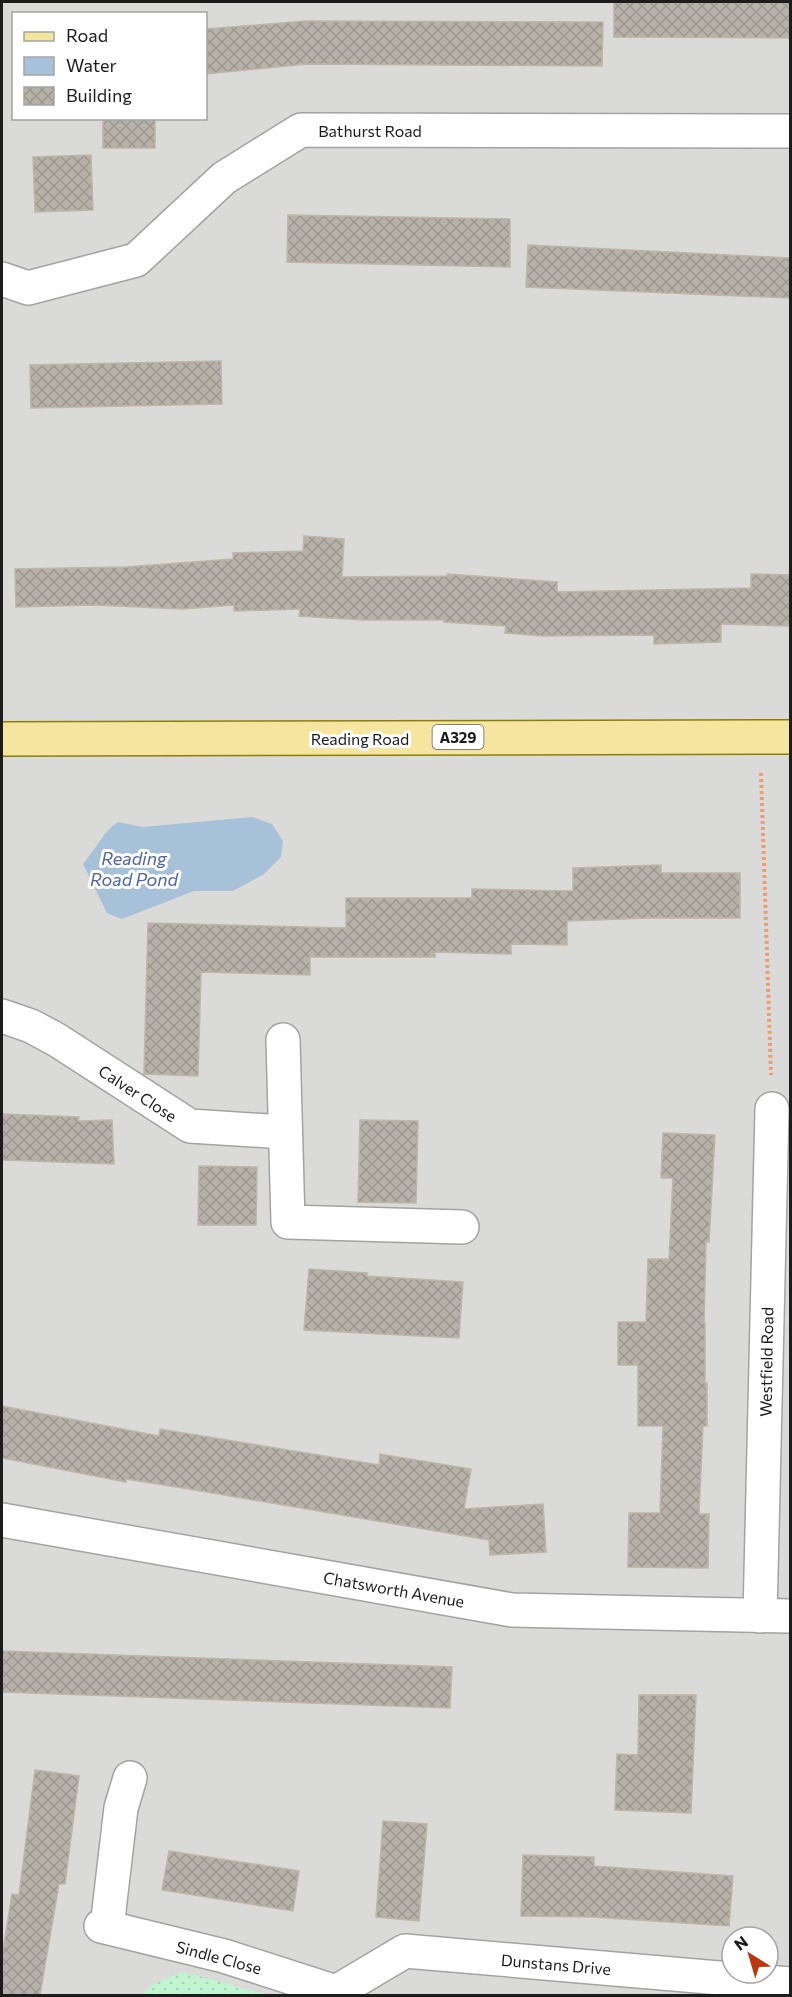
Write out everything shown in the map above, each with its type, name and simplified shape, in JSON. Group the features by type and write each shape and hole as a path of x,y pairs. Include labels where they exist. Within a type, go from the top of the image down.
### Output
{"main road":[{"name":"Reading Road","path":"2,739 790,737"}],"street":[{"name":"Bathurst Road","path":"2,279 28,288 136,260 224,178 301,130 790,131"},
{"name":"Calver Close","path":"2,1016 30,1026 57,1040 190,1126 285,1132"},
{"path":"283,1040 288,1222 462,1227"},
{"name":"Westfield Road","path":"772,1109 780,1186 775,1616"},
{"name":"Chatsworth Avenue","path":"2,1520 512,1610 775,1616"},
{"name":"Sindle Close","path":"130,1778 121,1808 104,1926 224,1956 336,1994"},
{"name":"Dunstans Drive","path":"336,1994 405,1951 790,1984"}],"path":[{"path":"761,773 772,1109"}],"shaded area":[{"path":"2,2 790,2 790,1995 2,1995"}],"green space":[{"path":"183,1972 268,1995 143,1995 152,1985"}],"water":[{"name":"Reading Road Pond","path":"252,817 272,824 283,841 281,857 264,874 233,891 194,891 122,919 107,913 83,864 103,836 118,822 143,827"}],"building":[{"path":"614,2 790,2 790,38 614,37"},
{"path":"306,21 603,22 602,66 307,64 207,74 207,29"},
{"path":"103,120 155,120 155,148 103,148"},
{"path":"91,155 93,210 35,212 33,157"},
{"path":"288,215 510,219 510,267 287,262"},
{"path":"528,245 790,258 790,298 526,287"},
{"path":"221,361 222,404 31,408 30,365"},
{"path":"304,536 344,539 342,577 447,576 447,574 557,582 557,592 751,588 751,574 790,575 789,626 721,624 721,642 654,644 654,635 543,636 505,633 506,626 444,622 444,620 364,620 299,616 300,609 234,611 234,605 182,609 95,605 16,607 15,569 126,567 233,559 233,553 303,551"},
{"path":"661,865 661,873 740,873 740,918 567,921 567,945 511,944 511,954 435,952 435,957 310,957 310,975 201,972 198,1076 144,1074 148,923 346,928 346,898 472,898 472,889 573,891 573,868"},
{"path":"2,1114 79,1117 78,1121 112,1120 114,1164 2,1160"},
{"path":"360,1120 418,1121 416,1203 358,1202"},
{"path":"663,1133 715,1135 709,1242 706,1242 704,1323 707,1426 703,1426 699,1514 709,1514 708,1568 628,1567 629,1513 660,1513 663,1426 638,1426 638,1365 618,1365 618,1322 646,1322 648,1259 669,1259 673,1178 661,1178"},
{"path":"199,1166 257,1167 256,1225 198,1225"},
{"path":"309,1269 367,1273 367,1276 463,1282 459,1338 304,1330"},
{"path":"2,1406 159,1436 160,1429 379,1465 380,1454 471,1469 464,1509 543,1504 546,1552 490,1555 489,1540 189,1489 126,1479 126,1482 2,1458"},
{"path":"2,1651 452,1667 450,1708 2,1692"},
{"path":"639,1695 696,1695 691,1813 615,1810 617,1754 638,1755"},
{"path":"35,1770 79,1776 65,1884 59,1884 40,1995 2,1995 2,1956 12,1894 19,1895"},
{"path":"383,1821 427,1824 419,1921 376,1917"},
{"path":"169,1851 299,1871 293,1911 162,1890"},
{"path":"523,1855 594,1857 594,1866 733,1876 729,1925 592,1917 521,1916"}]}
